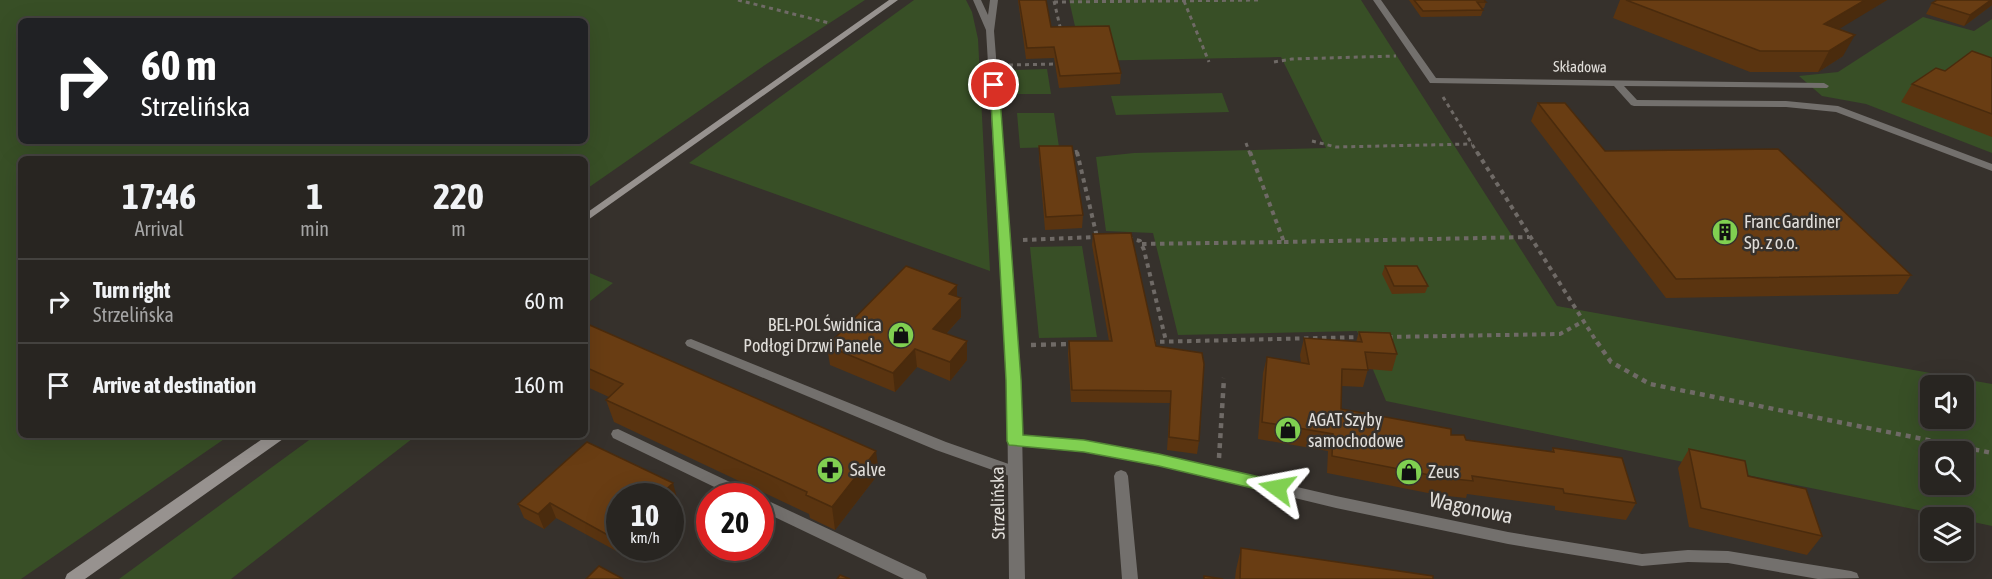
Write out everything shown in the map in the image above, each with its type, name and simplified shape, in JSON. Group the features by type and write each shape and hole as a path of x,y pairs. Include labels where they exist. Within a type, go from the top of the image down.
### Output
{"main road":[{"path":"588,217 894,0"},
{"path":"73,579 274,438"}],"street":[{"name":"Strzelińska","path":"977,0 990,31"},
{"name":"Strzelińska","path":"994,0 990,31 1011,344 1017,579"},
{"path":"1377,0 1433,81"},
{"name":"Składowa","path":"1433,81 1824,86"},
{"path":"1616,83 1634,103 1786,104 1838,109 1992,168"},
{"path":"691,343 941,446 1016,471"},
{"path":"618,434 719,483"},
{"name":"Wagonowa","path":"1015,441 1084,446 1508,538 1642,560 1688,556 1728,557 1851,578"},
{"path":"1121,476 1130,579"},
{"path":"774,510 919,579"}],"path":[{"path":"738,0 829,23"},
{"path":"1062,34 1054,1 1261,0"},
{"path":"1184,1 1209,62"},
{"path":"1046,9 1056,9"},
{"path":"1274,62 1292,59 1415,56"},
{"path":"992,65 1058,64"},
{"path":"1433,81 1582,322 1611,362 1650,384 1992,453"},
{"path":"1312,141 1336,147 1472,144"},
{"path":"1246,143 1284,242"},
{"path":"1004,241 1097,237 1076,150"},
{"path":"1121,238 1132,238 1142,244 1529,237"},
{"path":"1142,244 1156,293 1166,341"},
{"path":"1380,337 1560,334 1582,322"},
{"path":"1143,342 1368,337"},
{"path":"1011,344 1075,344"},
{"path":"1218,474 1224,378"}],"green space":[{"path":"0,0 865,0 765,65 588,188 588,156 18,156 18,438 226,438 21,579 0,579"},
{"path":"914,0 966,0 972,12 978,39 990,271 689,163"},
{"path":"1069,0 1361,0 1557,306 1942,375 1920,375 1920,429 1974,429 1974,381 1992,384 1992,526 1974,522 1974,507 1920,507 1920,510 1386,401 1357,331 1178,335 1153,233 1106,231 1096,157 1134,153 1326,148 1281,57 1083,61"},
{"path":"1923,17 1974,31 1992,19 1992,153 1866,104 1822,96 1799,76 1838,72"},
{"path":"1047,69 1051,94 1015,94 1012,70"},
{"path":"1222,93 1229,112 1116,115 1111,96"},
{"path":"1017,113 1054,113 1059,147 1020,148"},
{"path":"1082,246 1097,337 1039,338 1030,247"},
{"path":"588,272 613,283 588,303"},
{"path":"312,438 413,438 231,579 119,579"}],"building":[{"path":"1019,0 1046,0 1051,27 1109,26 1121,73 1060,76 1054,47 1027,48"},
{"path":"1414,0 1484,0 1486,2 1477,2 1483,10 1423,11"},
{"path":"1626,0 1865,0 1824,24 1855,35 1829,51 1760,51"},
{"path":"1937,0 1991,0 1970,15 1932,3"},
{"path":"1972,51 1992,58 1992,114 1912,84 1936,68 1945,71"},
{"name":"Franc Gardiner Sp. z o.o.","path":"1538,103 1565,103 1605,151 1778,149 1911,275 1676,279"},
{"path":"1039,146 1072,146 1083,215 1046,217"},
{"path":"1131,233 1156,346 1202,353 1204,364 1199,441 1169,437 1171,391 1072,390 1069,341 1112,341 1093,234"},
{"path":"906,266 957,285 949,294 961,298 933,329 967,341 950,362 915,349 893,373 827,346"},
{"path":"1385,266 1417,266 1428,286 1394,286"},
{"path":"588,324 876,451 832,507 806,495 807,492 606,400 623,384 588,368"},
{"path":"1359,332 1390,333 1397,354 1365,352 1368,370 1342,369 1341,409 1451,429 1451,435 1464,435 1466,440 1554,452 1553,448 1622,458 1636,503 1564,493 1563,489 1472,476 1473,481 1445,478 1332,456 1333,434 1262,422 1267,357 1309,364 1304,338 1362,342"},
{"path":"587,442 673,483 606,483 606,534 550,503 538,514 518,504"},
{"path":"1689,449 1745,461 1748,476 1806,489 1822,536 1701,508"},
{"path":"1241,548 1433,576 1433,579 1240,579"},
{"path":"599,566 623,579 586,579"},
{"path":"840,575 850,579 837,579"},
{"path":"1204,576 1223,579 1204,579"}],"place":[{"name":"Franc Gardiner Sp. z o.o.","path":"1725,232"},
{"name":"BEL-POL Świdnica Podłogi Drzwi Panele","path":"901,335"},
{"name":"AGAT Szyby samochodowe","path":"1288,430"},
{"name":"Salve","path":"830,470"},
{"name":"Zeus","path":"1409,472"}],"route":[{"path":"994,85 1014,380 1015,441 1084,446 1159,460 1277,488"}]}
